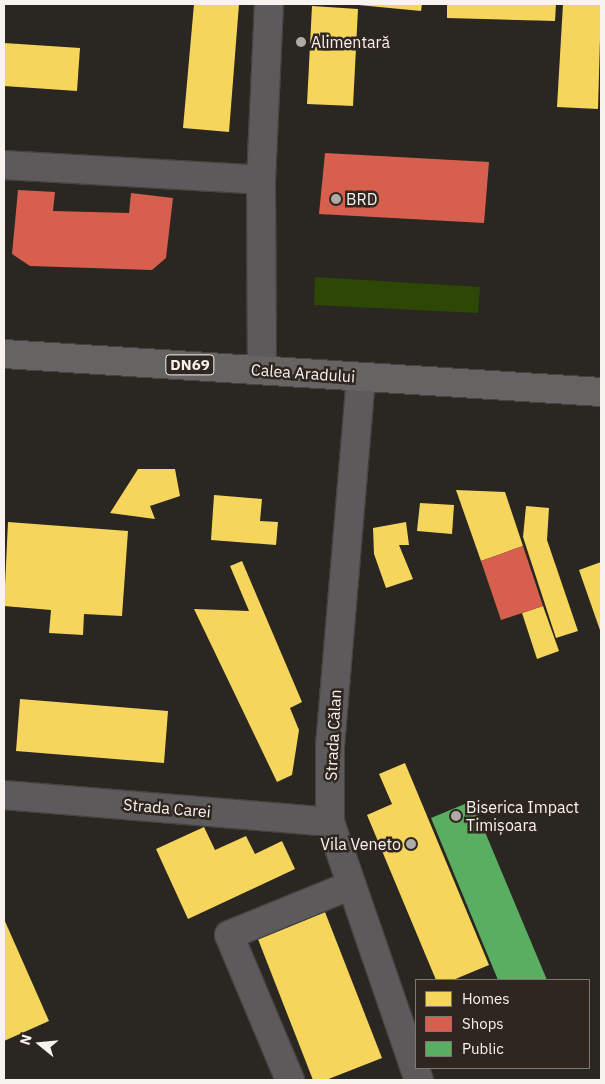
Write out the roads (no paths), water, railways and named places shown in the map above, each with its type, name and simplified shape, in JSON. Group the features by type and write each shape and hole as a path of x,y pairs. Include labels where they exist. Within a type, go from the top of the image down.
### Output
{"main road":[{"name":"Calea Aradului","path":"4,354 601,392"}],"street":[{"path":"262,370 261,180 269,4"},
{"path":"4,165 261,180"},
{"name":"Strada Călan","path":"361,376 330,745 330,822 349,886 415,1069"},
{"name":"Strada Carei","path":"4,795 330,822"},
{"path":"290,1080 229,935 349,886"}],"place":[{"name":"Alimentară","path":"301,42"},
{"name":"BRD","path":"336,199"},
{"name":"Biserica Impact Timișoara","path":"456,816"},
{"name":"Vila Veneto","path":"411,844"}]}
